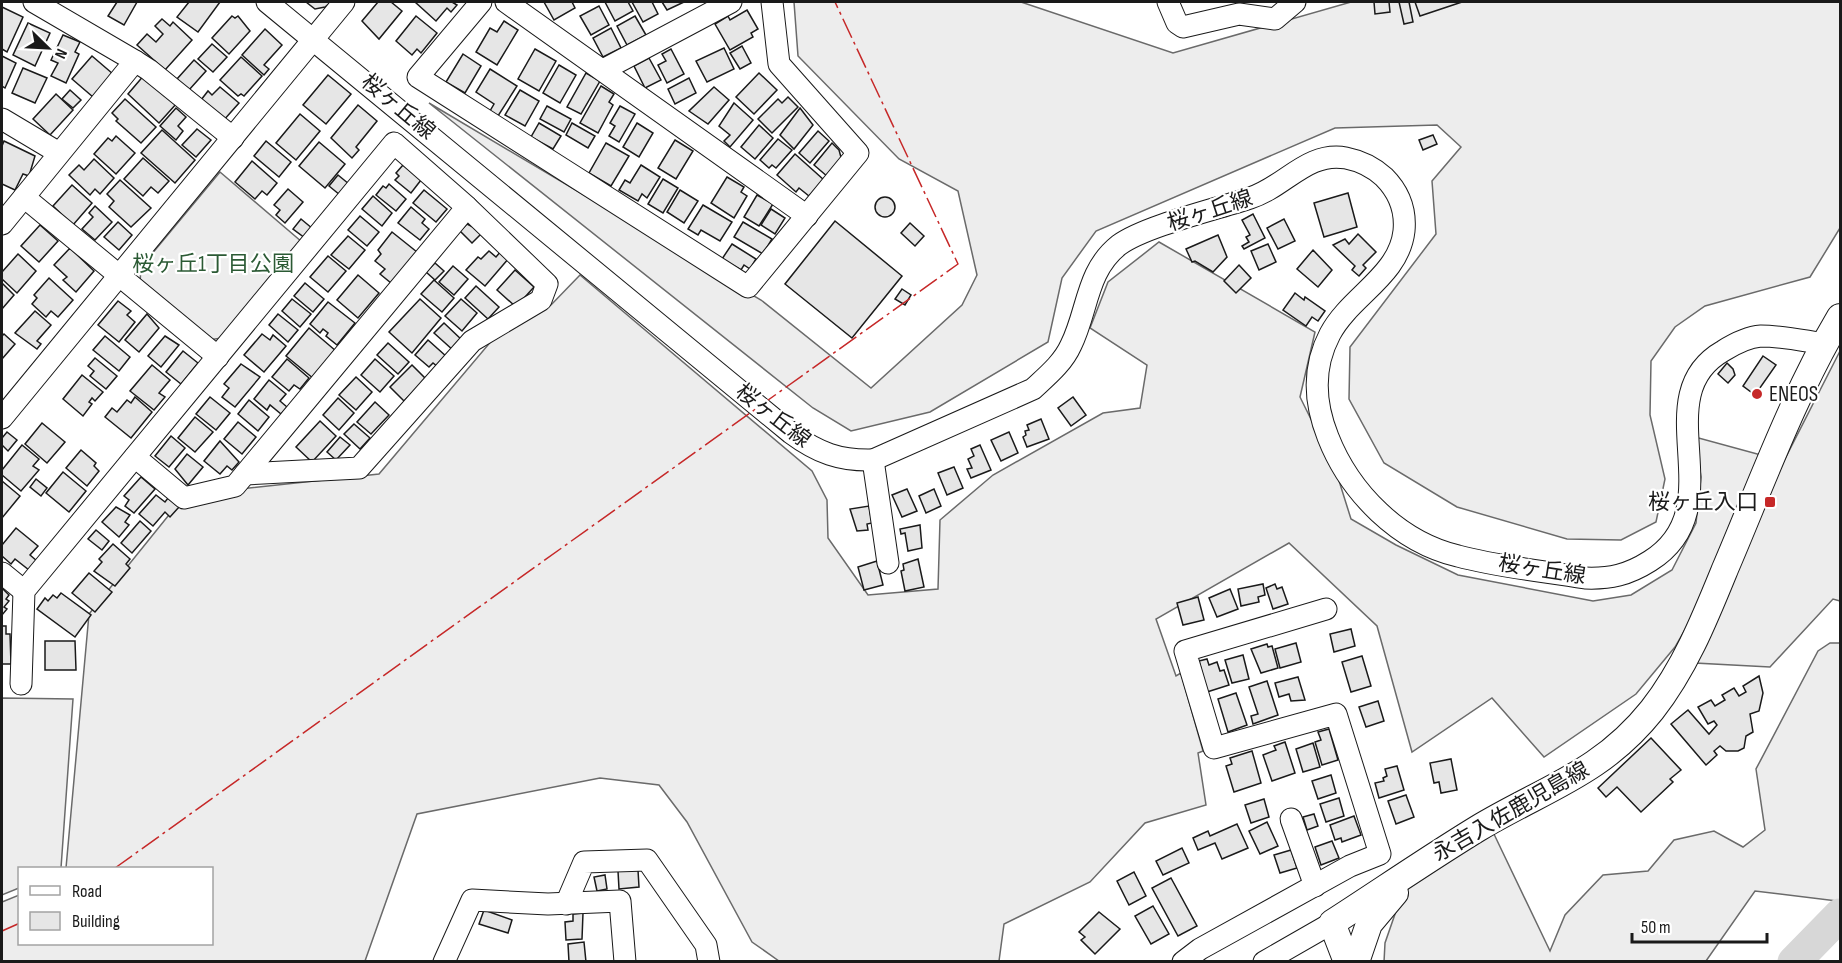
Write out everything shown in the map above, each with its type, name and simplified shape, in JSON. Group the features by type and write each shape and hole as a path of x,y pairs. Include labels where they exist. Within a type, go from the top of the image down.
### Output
{"main road":[{"name":"永吉入佐鹿児島線","path":"1332,923 1479,828 1588,770 1630,734 1653,710 1677,673 1699,631 1825,344 1840,317"},
{"path":"1356,962 1369,924 1422,864"},
{"path":"1332,923 1347,962"}],"street":[{"path":"34,2 149,70 233,138"},
{"name":"桜ヶ丘線","path":"267,2 315,39 791,433 826,455 849,461 873,460 1033,390 1051,373 1071,345 1093,278 1103,261 1120,245 1142,233 1256,197 1274,188 1299,168 1323,158 1356,160 1375,169 1390,183 1400,199 1404,229 1395,259 1344,314 1324,348 1316,385 1320,418 1330,443 1353,483 1390,523 1423,543 1456,556 1585,578 1606,579 1631,573 1659,556 1669,545 1679,532 1687,511 1691,469 1686,417 1690,393 1700,370 1719,353 1737,342 1760,336 1825,344"},
{"path":"2,418 344,2"},
{"path":"481,2 418,77 748,287 858,153 779,64 772,2"},
{"path":"506,2 807,216"},
{"path":"603,70 731,2"},
{"path":"1168,2 1177,23 1183,27 1239,14 1275,19 1294,2"},
{"path":"2,224 135,62"},
{"path":"2,119 59,153"},
{"path":"21,684 24,591 394,143 467,207 547,284 541,300 472,341 360,468 244,474"},
{"path":"24,197 218,357"},
{"path":"135,457 184,498 235,486 467,207"},
{"path":"873,460 888,563"},
{"path":"2,573 24,591"},
{"path":"1183,962 1350,866 1380,854 1336,714 1214,748 1185,651 1326,609"},
{"path":"1291,819 1315,886"},
{"path":"566,904 584,862 647,860 706,945 709,962"},
{"path":"444,962 472,900 566,904 620,901 625,962"},
{"path":"1264,962 1332,923"}],"shaded area":[{"path":"794,2 1021,2 1173,53 1351,2 1840,2 1840,228 1810,277 1705,306 1675,327 1651,361 1650,415 1665,479 1656,522 1621,540 1567,539 1457,507 1384,463 1349,399 1350,347 1436,234 1432,181 1461,147 1437,125 1335,128 1096,231 1062,278 1048,342 930,412 851,431 813,408 429,103 761,300 871,388 962,305 977,275 958,191 899,159 798,56"},
{"name":"桜ヶ丘1丁目公園","path":"220,172 302,242 222,338 208,340 140,283 141,267"},
{"path":"1159,242 1315,332 1300,397 1335,468 1351,519 1396,545 1458,575 1593,601 1631,595 1672,570 1696,523 1701,477 1695,437 1761,455 1711,584 1675,647 1636,694 1544,757 1492,698 1412,752 1377,626 1289,543 1156,619 1176,676 1181,673 1203,751 1198,753 1206,805 1145,823 1090,882 1004,924 999,961 779,961 752,942 687,822 659,785 600,778 417,814 365,961 2,961 2,902 18,895 18,945 213,945 213,867 66,867 89,614 185,495 379,474 493,339 551,305 580,275 812,471 827,500 828,538 868,595 938,589 940,520 993,475 1103,413 1140,408 1147,365 1090,328 1108,282"},
{"path":"1840,351 1840,601 1833,599 1770,667 1695,663 1765,498"},
{"path":"1830,643 1840,643 1840,899 1837,901 1755,891 1706,961 1384,962 1385,943 1403,891 1493,832 1550,951 1565,915 1603,875 1648,871 1674,840 1714,831 1743,847 1765,830 1756,769 1818,651"},
{"path":"2,698 73,699 61,867 18,867 18,888 2,895"}],"building":[{"path":"117,2 137,2 124,25 108,16"},
{"path":"189,2 220,2 198,32 177,17"},
{"path":"306,2 331,2 325,7 315,9"},
{"path":"378,2 391,2 402,11 379,39 362,21"},
{"path":"415,2 452,2 457,5 451,12 447,8 436,21"},
{"path":"544,2 572,2 575,8 554,20"},
{"path":"605,2 628,2 633,11 615,21"},
{"path":"632,2 652,2 658,14 643,22"},
{"path":"662,2 684,2 667,10"},
{"path":"1374,2 1389,2 1390,12 1375,14"},
{"path":"1399,2 1409,2 1413,22 1404,24"},
{"path":"1415,2 1462,2 1420,16"},
{"path":"599,6 609,25 591,35 580,16"},
{"path":"2,7 23,17 7,52 2,49"},
{"path":"747,10 758,29 751,33 753,37 730,50 715,24 728,16 730,20"},
{"path":"232,16 235,18 238,16 250,31 229,54 212,38"},
{"path":"416,16 437,33 421,53 417,49 412,55 396,41"},
{"path":"635,16 646,35 627,45 617,26"},
{"path":"162,19 170,26 173,22 192,40 165,70 137,45 147,34 156,42 163,34 155,26"},
{"path":"504,21 518,30 497,65 476,52 490,28 497,32"},
{"path":"28,23 50,33 35,66 13,55"},
{"path":"611,28 621,48 603,57 593,38"},
{"path":"265,29 282,45 264,65 269,69 264,75 242,55"},
{"path":"63,35 80,42 75,52 79,54 66,83 51,76 58,63 51,60"},
{"path":"212,44 227,57 213,72 198,59"},
{"path":"742,46 751,63 740,69 730,53"},
{"path":"724,48 734,69 707,82 696,61"},
{"path":"535,49 556,61 539,91 518,79"},
{"path":"671,49 684,74 667,83 658,65 666,61 662,54"},
{"path":"463,54 481,66 465,93 446,82"},
{"path":"2,56 16,63 5,88 2,86"},
{"path":"92,56 113,74 93,97 72,79"},
{"path":"241,57 262,76 244,96 241,94 238,96 220,80"},
{"path":"649,58 661,80 645,88 634,66"},
{"path":"194,60 206,71 189,90 177,79"},
{"path":"559,65 576,75 560,103 543,93"},
{"path":"23,68 47,78 35,103 12,93"},
{"path":"490,69 517,86 498,116 490,111 494,104 476,92"},
{"path":"586,73 600,81 581,114 567,107"},
{"path":"759,73 777,90 754,114 736,97"},
{"path":"145,74 177,103 159,123 128,94"},
{"path":"328,75 351,94 326,124 303,105"},
{"path":"689,78 696,93 675,104 668,89"},
{"path":"601,86 614,94 609,102 613,105 598,133 580,123"},
{"path":"220,87 239,103 223,121 201,100 208,91 212,95"},
{"path":"714,87 729,100 708,124 689,111"},
{"path":"70,90 81,100 73,108 62,99"},
{"path":"520,90 539,101 525,126 505,115"},
{"path":"56,94 73,110 50,135 33,119"},
{"path":"788,97 798,107 772,133 758,119 778,99 782,103"},
{"path":"125,99 156,127 141,143 116,121 118,119 112,113"},
{"path":"734,103 753,120 730,147 724,141 730,135 719,126"},
{"path":"358,105 377,121 356,147 359,150 352,158 331,138"},
{"path":"547,106 571,119 564,132 540,119"},
{"path":"620,106 635,114 619,142 609,136 615,126 610,123"},
{"path":"176,108 186,117 178,126 183,131 176,140 160,126"},
{"path":"800,108 813,125 794,149 780,135"},
{"path":"300,114 320,131 296,160 276,143"},
{"path":"539,123 561,136 553,149 531,137"},
{"path":"572,123 595,136 588,148 566,135"},
{"path":"637,123 653,133 639,157 623,147"},
{"path":"759,125 773,138 755,159 741,147"},
{"path":"197,129 211,140 196,157 182,145"},
{"path":"162,130 195,160 175,183 141,153"},
{"path":"818,131 829,141 810,163 799,153"},
{"path":"1433,135 1437,144 1423,150 1419,140"},
{"path":"116,136 135,153 116,174 94,154 108,138 112,141"},
{"path":"778,139 792,150 776,168 772,165 769,168 760,160"},
{"path":"675,140 693,151 676,179 658,168"},
{"path":"4,141 35,156 29,176 23,174 15,190 2,184"},
{"path":"266,141 291,162 279,177 254,156"},
{"path":"319,142 345,164 325,188 299,166"},
{"path":"606,143 629,156 611,186 589,173"},
{"path":"832,143 839,150 842,161 828,177 814,165"},
{"path":"795,154 824,180 809,196 799,188 796,192 777,175"},
{"path":"143,158 169,181 158,193 151,187 143,196 124,179"},
{"path":"94,159 114,178 100,194 95,189 90,195 69,175 79,165 84,170"},
{"path":"252,161 277,183 267,195 262,191 255,199 235,182"},
{"path":"403,165 421,180 411,193 395,180 399,176 396,173"},
{"path":"641,165 660,177 647,198 642,194 638,201 619,190 625,180 630,183"},
{"path":"338,175 349,184 340,195 329,186"},
{"path":"727,177 744,187 741,192 747,196 734,218 711,203"},
{"path":"663,179 678,188 663,213 648,204"},
{"path":"120,180 151,208 131,227 109,207 114,201 107,194"},
{"path":"389,184 406,199 396,211 376,195 383,186 386,188"},
{"path":"72,185 92,203 73,225 53,206"},
{"path":"288,189 303,202 285,223 276,215 280,210 274,205"},
{"path":"424,190 447,209 436,222 413,203"},
{"path":"680,190 698,201 684,223 667,212"},
{"path":"1348,193 1357,227 1324,237 1314,203"},
{"path":"757,195 773,204 759,226 744,217"},
{"path":"373,196 392,213 382,226 362,209"},
{"path":"885,197 892,200 895,207 892,214 885,217 878,214 875,207 878,200"},
{"path":"703,205 732,222 720,241 701,230 698,235 688,229"},
{"path":"95,206 112,222 95,240 82,229 93,217 89,213"},
{"path":"411,207 425,219 422,223 429,229 420,240 398,223"},
{"path":"771,209 785,218 775,234 761,225"},
{"path":"1253,214 1265,238 1244,249 1242,246 1249,242 1246,237 1250,235 1242,220"},
{"path":"360,216 379,232 367,246 348,230"},
{"path":"301,219 313,229 305,238 293,229"},
{"path":"1284,219 1295,241 1278,249 1267,228"},
{"path":"835,221 902,276 852,338 785,284"},
{"path":"118,222 132,235 119,250 104,237"},
{"path":"743,222 772,239 763,254 734,237"},
{"path":"910,223 924,236 915,246 901,233"},
{"path":"467,224 483,232 472,243 460,231"},
{"path":"40,225 58,241 39,262 21,246"},
{"path":"392,232 417,252 391,283 380,274 385,269 375,261 381,254 378,250"},
{"path":"1358,234 1376,252 1363,265 1366,268 1359,276 1352,270 1355,266 1333,245 1345,239 1349,244"},
{"path":"1218,235 1227,257 1213,272 1195,261 1192,262 1186,249"},
{"path":"348,236 365,250 349,269 331,255"},
{"path":"732,244 756,259 750,269 744,265 741,270 722,259"},
{"path":"1268,244 1276,262 1259,270 1251,251"},
{"path":"70,248 94,271 76,292 63,280 67,277 54,265"},
{"path":"1313,250 1332,270 1318,287 1297,269"},
{"path":"489,251 496,257 501,251 509,258 485,286 466,270 478,257 481,259"},
{"path":"18,254 36,271 17,293 2,279 2,272"},
{"path":"328,256 346,271 328,292 310,277"},
{"path":"435,263 444,271 435,280 426,272"},
{"path":"1239,265 1251,278 1236,293 1224,281"},
{"path":"453,266 468,279 454,295 439,282"},
{"path":"515,270 534,287 516,307 497,290"},
{"path":"358,275 379,293 358,318 337,300"},
{"path":"49,278 73,300 58,317 51,311 46,317 32,304 37,298 34,295"},
{"path":"434,280 454,298 442,312 421,294"},
{"path":"2,283 14,295 2,309"},
{"path":"305,283 324,299 313,312 294,296"},
{"path":"476,286 499,307 488,319 465,298"},
{"path":"902,289 911,295 905,305 895,299"},
{"path":"1295,293 1325,311 1318,321 1312,317 1306,326 1283,310"},
{"path":"292,299 311,314 300,327 282,311"},
{"path":"420,299 441,318 412,353 389,332"},
{"path":"461,299 477,313 462,331 445,316"},
{"path":"118,301 131,311 127,315 135,322 119,342 98,325"},
{"path":"328,302 355,323 337,345 326,336 328,333 323,329 320,333 310,324"},
{"path":"35,311 51,325 37,341 41,344 37,349 15,333"},
{"path":"147,314 159,328 139,352 125,340"},
{"path":"278,314 298,330 288,342 269,325"},
{"path":"444,323 463,341 454,351 434,333"},
{"path":"309,328 336,351 314,379 286,356"},
{"path":"4,334 15,344 2,359 2,336"},
{"path":"262,334 270,340 273,335 286,346 264,372 244,355"},
{"path":"105,336 130,357 119,371 93,350"},
{"path":"165,336 179,345 161,367 148,356"},
{"path":"428,340 447,357 438,367 433,363 429,367 415,355"},
{"path":"388,343 409,362 398,374 377,355"},
{"path":"183,351 198,363 181,384 166,372"},
{"path":"1763,356 1776,365 1755,395 1743,386"},
{"path":"95,358 117,376 106,389 90,376 94,371 88,366"},
{"path":"287,359 309,378 300,389 294,385 289,391 272,377"},
{"path":"375,359 394,376 380,392 361,375"},
{"path":"1727,363 1735,375 1728,383 1718,374"},
{"path":"241,364 260,377 235,407 222,397 229,388 224,384"},
{"path":"152,365 170,380 159,393 165,397 154,410 130,391"},
{"path":"412,365 426,379 404,401 390,387"},
{"path":"82,375 103,392 95,401 92,398 89,402 92,404 83,416 63,399"},
{"path":"356,377 372,392 356,410 339,395"},
{"path":"269,380 286,394 280,401 287,407 281,414 270,405 267,410 254,399"},
{"path":"135,397 152,412 131,438 105,417 112,408 117,412 127,400 131,403"},
{"path":"210,397 230,413 216,430 196,414"},
{"path":"1073,397 1086,415 1071,426 1058,408"},
{"path":"338,398 354,413 339,430 323,415"},
{"path":"249,400 269,417 258,431 238,414"},
{"path":"375,402 389,415 371,434 357,422"},
{"path":"195,417 213,432 195,452 178,438"},
{"path":"1041,419 1049,439 1027,447 1023,437 1026,435 1025,431 1029,430 1027,425"},
{"path":"320,421 336,436 312,462 296,447"},
{"path":"238,422 256,437 242,454 224,439"},
{"path":"42,423 65,442 47,463 25,444"},
{"path":"354,424 370,438 360,449 344,434"},
{"path":"7,432 17,440 8,451 2,445 2,438"},
{"path":"1009,432 1018,453 1001,461 991,440"},
{"path":"171,436 185,448 169,467 155,456"},
{"path":"340,437 350,445 336,460 327,452"},
{"path":"220,441 239,462 232,470 227,466 220,474 204,461"},
{"path":"22,445 39,459 33,466 39,470 21,491 2,475 2,470"},
{"path":"980,445 991,470 971,478 967,469 972,468 968,459 974,456 971,449"},
{"path":"81,450 96,463 94,466 99,471 87,486 66,468"},
{"path":"187,454 203,467 188,485 175,469"},
{"path":"954,467 963,488 947,495 938,473"},
{"path":"63,472 86,491 69,512 46,493"},
{"path":"141,477 155,489 134,513 125,506 129,500 124,496"},
{"path":"36,479 47,488 41,496 30,487"},
{"path":"2,481 20,496 2,518"},
{"path":"907,489 917,511 902,517 892,495"},
{"path":"934,489 941,506 926,513 919,496"},
{"path":"156,495 165,502 168,498 179,507 170,517 165,512 153,526 139,514"},
{"path":"869,506 872,523 867,524 868,530 857,531 850,509"},
{"path":"116,507 130,515 125,522 129,525 119,537 102,522"},
{"path":"140,521 151,531 132,553 121,543"},
{"path":"920,525 922,548 908,551 905,533 901,534 900,529"},
{"path":"16,528 38,546 30,555 37,561 29,570 15,559 11,564 2,556 2,545"},
{"path":"96,530 109,541 102,550 88,539"},
{"path":"113,544 130,559 126,564 130,568 115,586 94,571 102,562 99,559"},
{"path":"918,559 924,587 905,591 901,571 904,570 903,564"},
{"path":"877,561 883,585 864,590 858,567"},
{"path":"89,573 112,592 95,612 72,593"},
{"path":"1263,584 1265,595 1258,597 1259,602 1241,606 1238,589"},
{"path":"1275,584 1277,589 1282,587 1288,604 1273,609 1266,588"},
{"path":"2,588 9,595 6,599 9,601 2,615"},
{"path":"1230,589 1238,609 1217,617 1209,598"},
{"path":"61,593 91,615 75,637 37,609 45,598 48,601 53,595 57,598"},
{"path":"1198,597 1204,620 1183,625 1177,603"},
{"path":"2,626 6,626 6,634 10,634 11,664 2,664"},
{"path":"1351,629 1355,646 1334,652 1330,634"},
{"path":"45,641 75,641 76,670 45,670"},
{"path":"1296,643 1301,662 1280,668 1275,649"},
{"path":"1267,644 1268,647 1272,646 1278,668 1261,673 1251,649"},
{"path":"1243,655 1249,679 1232,683 1225,660"},
{"path":"1362,656 1371,686 1351,692 1342,662"},
{"path":"1207,659 1209,665 1217,662 1220,671 1224,670 1229,685 1207,692 1199,661"},
{"path":"1759,676 1763,693 1759,711 1750,714 1753,732 1746,736 1744,748 1738,751 1726,751 1720,746 1714,751 1717,755 1706,765 1671,724 1688,710 1709,734 1717,725 1714,721 1708,724 1698,707 1711,700 1715,706 1725,700 1722,695 1734,688 1739,696 1746,692 1743,686"},
{"path":"1298,677 1305,700 1291,701 1289,694 1279,697 1275,683"},
{"path":"1267,681 1278,715 1253,724 1251,716 1258,714 1249,687"},
{"path":"1236,693 1247,725 1228,732 1218,699"},
{"path":"1378,701 1384,721 1366,727 1359,707"},
{"path":"1329,729 1338,760 1322,765 1315,742 1321,740 1318,732"},
{"path":"1651,738 1681,770 1670,779 1673,782 1641,812 1617,787 1606,797 1598,788"},
{"path":"1285,742 1295,773 1272,781 1263,755 1276,750 1274,746"},
{"path":"1313,743 1320,767 1303,772 1296,749"},
{"path":"1252,751 1261,783 1234,792 1226,766 1232,764 1230,758"},
{"path":"1451,759 1457,790 1441,793 1439,782 1434,783 1430,763"},
{"path":"1397,766 1404,790 1379,798 1375,783 1384,781 1383,778 1387,776 1385,769"},
{"path":"1331,775 1336,793 1318,799 1312,781"},
{"path":"1406,795 1414,817 1396,824 1388,801"},
{"path":"1339,798 1344,816 1326,822 1320,804"},
{"path":"1264,799 1269,817 1251,823 1245,805"},
{"path":"1314,814 1318,826 1307,830 1303,817"},
{"path":"1354,816 1361,835 1342,842 1341,838 1335,840 1330,825"},
{"path":"1267,822 1278,846 1260,854 1249,831"},
{"path":"1237,824 1248,848 1222,859 1215,843 1198,850 1193,838 1208,831 1210,836"},
{"path":"1332,841 1339,858 1321,865 1315,847"},
{"path":"1182,848 1189,863 1163,875 1156,861"},
{"path":"1291,850 1297,868 1280,873 1274,855"},
{"path":"638,870 639,887 619,889 618,871"},
{"path":"1134,872 1146,896 1129,905 1117,881"},
{"path":"605,875 607,889 597,891 594,877"},
{"path":"1171,878 1197,926 1178,936 1152,888"},
{"path":"1153,906 1169,934 1151,944 1135,916"},
{"path":"484,910 512,920 508,933 479,924"},
{"path":"1099,912 1120,929 1095,954 1081,940 1085,937 1079,932"},
{"path":"583,913 582,939 566,940 565,922 573,921 573,914"},
{"path":"584,942 586,962 569,962 568,944"}],"waterway":[{"path":"1794,962 1840,915"}],"power":[{"path":"116,867 958,264 835,2"},
{"path":"2,931 18,924"}],"place":[{"name":"ENEOS","path":"1757,394"},
{"name":"桜ヶ丘入口","path":"1770,502"}]}
